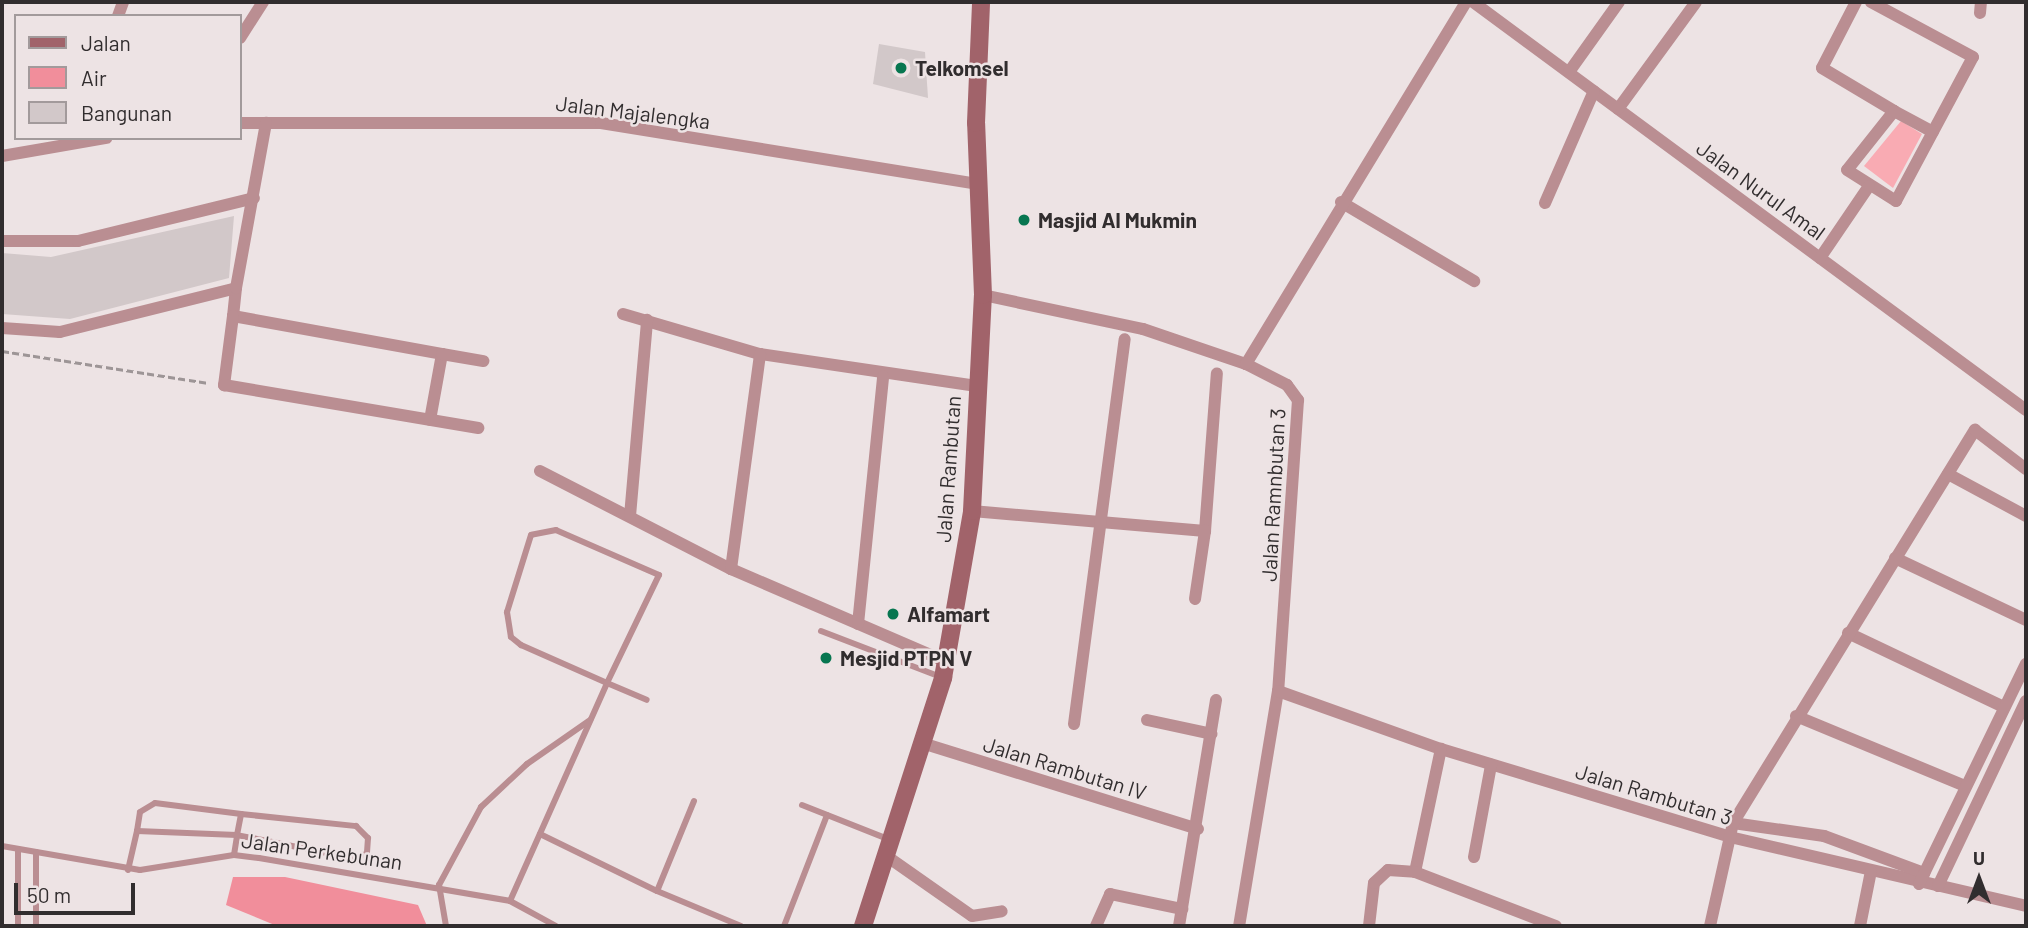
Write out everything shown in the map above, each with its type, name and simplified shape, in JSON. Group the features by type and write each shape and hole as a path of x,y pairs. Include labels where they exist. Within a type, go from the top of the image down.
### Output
{"main road":[{"name":"Jalan Rambutan","path":"863,926 945,670 972,511 983,295 977,184 981,2"}],"street":[{"path":"242,35 263,2"},
{"path":"1246,364 1341,202 1466,2"},
{"name":"Jalan Nurul Amal","path":"1473,2 2026,410"},
{"path":"1569,72 1619,2"},
{"path":"1618,109 1696,2"},
{"path":"1856,2 1822,68 1933,132"},
{"path":"1871,2 1973,57 1896,201 1847,170 1894,111"},
{"path":"1545,203 1594,91"},
{"name":"Jalan Majalengka","path":"242,123 601,123 977,184"},
{"path":"266,123 236,288 224,385 478,428"},
{"path":"2,156 86,140"},
{"path":"1821,258 1869,186"},
{"path":"2,241 78,241 254,198"},
{"path":"1341,202 1474,281"},
{"path":"2,328 60,332 236,288"},
{"name":"Jalan Ramnbutan 3","path":"983,295 1143,329 1246,364 1291,389 1301,415 1278,691 1239,926"},
{"path":"623,314 760,354 883,376 978,386"},
{"path":"233,316 482,361"},
{"path":"630,516 647,320"},
{"path":"1074,724 1103,523 1125,339"},
{"path":"430,420 442,354"},
{"path":"731,569 760,354"},
{"path":"1195,599 1205,531 1217,373"},
{"path":"858,624 883,376"},
{"path":"1710,926 1733,823 1796,716 1975,430 2026,469"},
{"path":"540,471 731,569 858,624 945,670"},
{"path":"1948,474 2026,516"},
{"path":"972,511 1205,531"},
{"path":"1895,558 2026,620"},
{"path":"1848,633 2004,708"},
{"path":"1733,823 1824,836 1921,878 2026,664"},
{"name":"Jalan Rambutan 3","path":"1278,691 1441,749 1730,837 1871,871 1921,878 1938,886 2026,906"},
{"path":"1180,926 1198,830 1216,700"},
{"path":"1938,886 2026,701"},
{"path":"1796,716 1965,786"},
{"path":"1147,720 1212,734"},
{"name":"Jalan Rambutan IV","path":"922,743 1198,830"},
{"path":"1415,872 1441,749"},
{"path":"1474,857 1491,765"},
{"path":"888,848 972,916 1002,911"},
{"path":"1860,926 1871,871"},
{"path":"1369,926 1381,874 1415,872 1556,926"},
{"path":"1096,926 1110,894 1182,909"}],"lane":[{"path":"510,901 607,683 659,575 590,542 543,528 531,535 506,629 521,645 607,683 647,700"},
{"path":"821,631 945,670"},
{"path":"446,926 439,885 481,807 527,764 591,719"},
{"path":"657,891 694,802"},
{"path":"128,870 140,812 155,803 356,826 368,838 367,854 352,858 237,835 137,831"},
{"path":"802,806 827,814 888,848"},
{"path":"234,855 242,814"},
{"path":"784,926 827,814"},
{"path":"540,834 657,891 741,926"},
{"name":"Jalan Perkebunan","path":"2,846 128,870 234,855 439,885 510,901 556,926"},
{"path":"18,849 18,926"},
{"path":"36,852 36,926"}],"path":[{"path":"2,351 224,385"}],"shaded area":[{"path":"1901,121 1922,134 1893,188 1864,166"}],"water":[{"path":"233,877 285,877 418,905 427,926 277,926 226,905"}],"building":[{"name":"Telkomsel","path":"879,44 925,52 928,98 873,84"},
{"path":"234,216 229,278 70,319 2,314 2,253 51,257"}],"place":[{"name":"Telkomsel","path":"901,68"},
{"name":"Masjid Al Mukmin","path":"1024,220"},
{"name":"Alfamart","path":"893,614"},
{"name":"Mesjid PTPN V","path":"826,658"}]}
